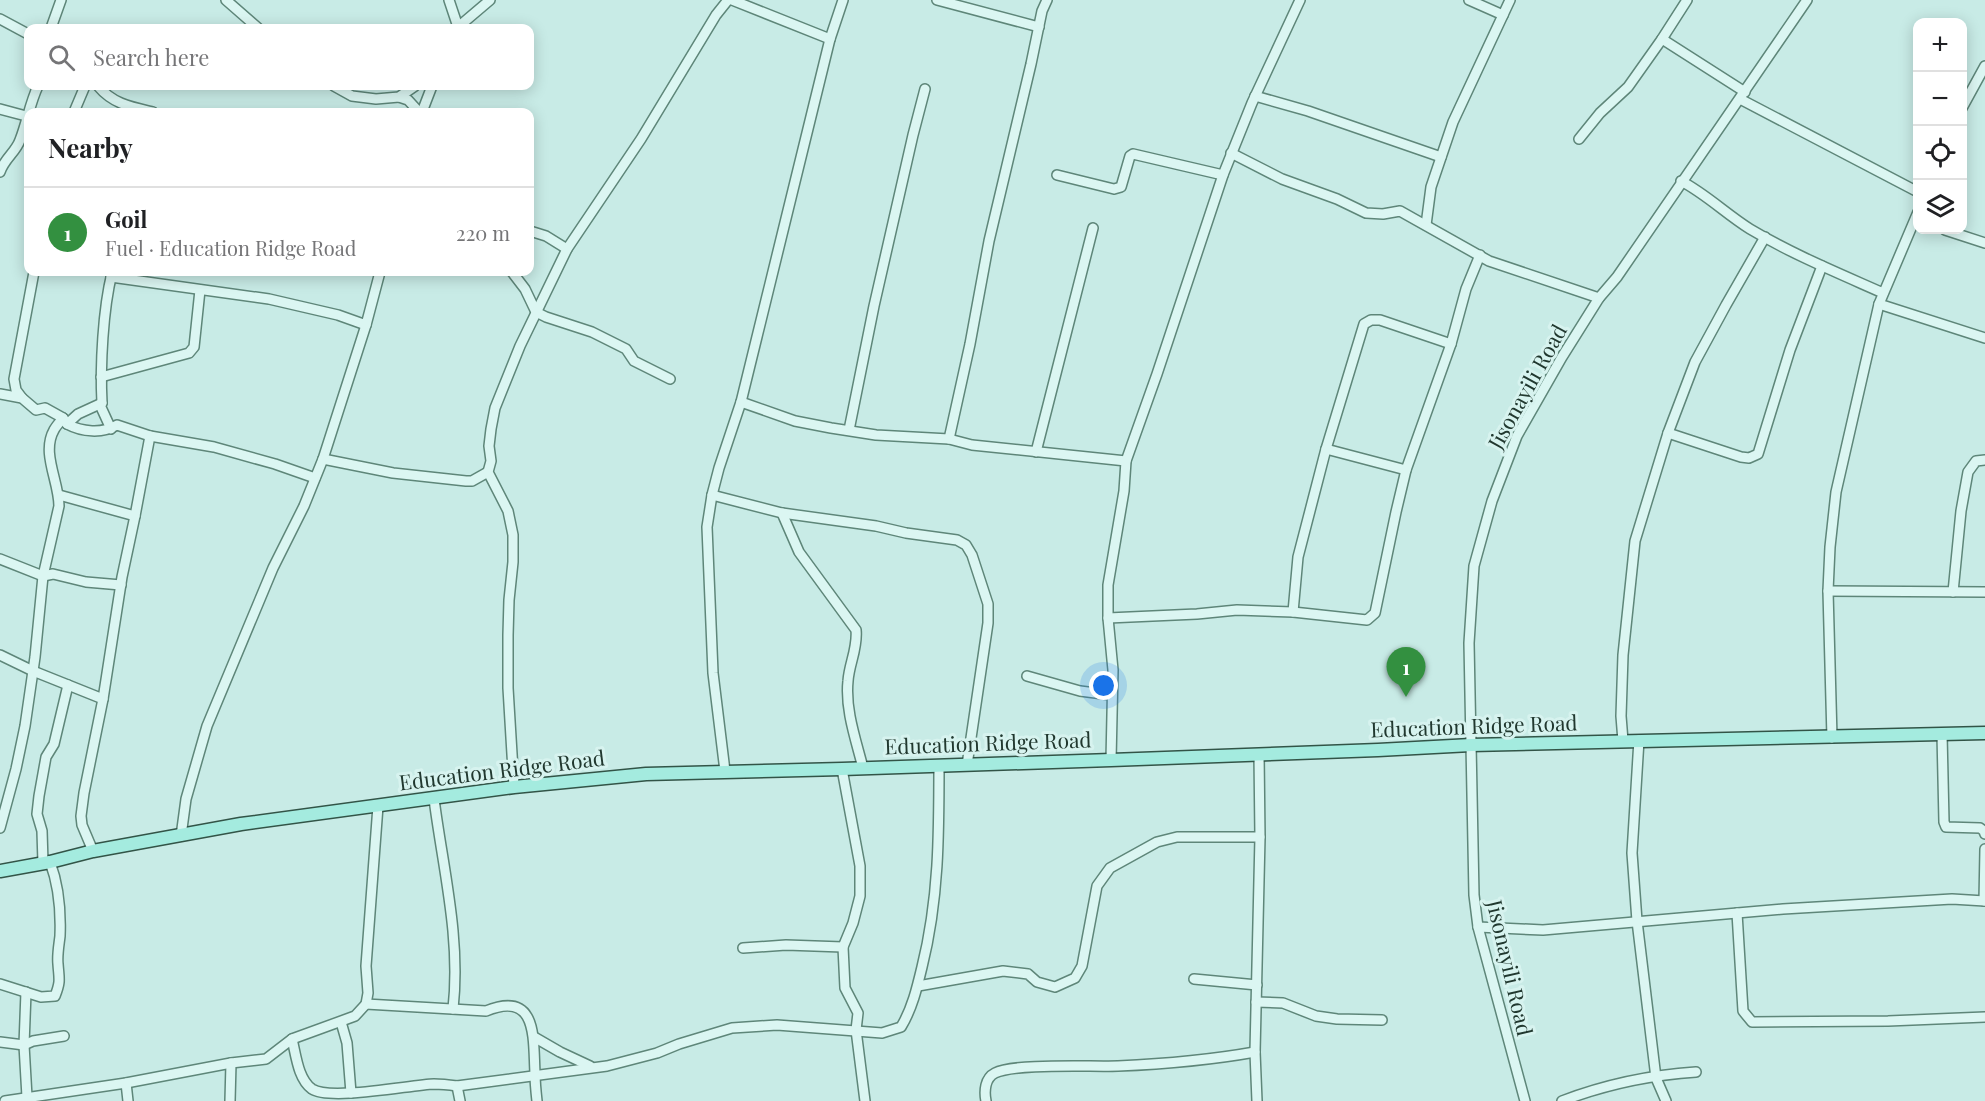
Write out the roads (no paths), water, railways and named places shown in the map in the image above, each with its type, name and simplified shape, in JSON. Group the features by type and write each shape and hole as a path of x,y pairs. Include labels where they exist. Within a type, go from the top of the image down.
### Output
{"main road":[{"name":"Education Ridge Road","path":"0,871 47,863 93,851 241,824 514,787 646,774 1111,760 1471,745 1985,733"}],"street":[{"path":"52,24 61,0"},
{"path":"226,0 253,24"},
{"path":"448,0 457,24"},
{"path":"463,24 490,0"},
{"path":"514,787 508,688 509,600 513,535 508,511 488,472 491,461 489,446 495,408 536,312 567,249 641,139 716,15 730,0 830,39"},
{"path":"724,771 713,673 707,527 712,495 741,402 830,39 843,0"},
{"path":"937,0 1040,27"},
{"path":"949,439 970,344 988,241 1042,11 1047,0"},
{"path":"1111,760 1113,670 1108,618 1108,585 1124,492 1126,461 1231,153 1300,0"},
{"path":"1469,0 1503,15"},
{"path":"1426,225 1431,187 1453,122 1510,0"},
{"name":"Jisonayili Road","path":"1525,1101 1479,927 1474,895 1469,642 1474,566 1492,501 1517,435 1562,357 1599,298 1617,277 1806,0"},
{"path":"1579,139 1600,113 1628,87 1662,39 1683,1"},
{"path":"0,19 24,32"},
{"path":"1662,39 1742,95 1913,190"},
{"path":"1967,99 1985,66"},
{"path":"849,430 872,317 925,89"},
{"path":"29,108 36,90"},
{"path":"77,108 83,90"},
{"path":"102,90 117,103 136,108"},
{"path":"341,90 352,96 375,99 399,97 408,100 417,108"},
{"path":"399,97 409,90"},
{"path":"423,108 430,90"},
{"path":"1255,96 1308,111 1441,157"},
{"path":"0,109 24,115"},
{"path":"0,172 6,152 17,147 21,140 24,126"},
{"path":"1231,153 1282,179 1337,198 1366,213 1383,214 1400,211 1489,261 1599,298"},
{"path":"1057,175 1114,189 1120,186 1132,154 1223,175"},
{"path":"1682,181 1749,229 1822,266 1883,293"},
{"path":"1832,738 1828,591 1836,492 1879,304 1913,224"},
{"path":"1036,452 1093,228"},
{"path":"534,232 546,236 567,249"},
{"path":"1957,234 1985,243"},
{"path":"1623,741 1623,655 1635,541 1668,433 1695,362 1765,237"},
{"path":"1108,618 1237,610 1293,612 1367,620 1375,613 1406,470 1451,344 1466,289 1480,255"},
{"path":"1668,433 1741,457 1749,458 1758,454 1790,350 1822,266"},
{"path":"33,276 14,379 16,390 36,410 45,408 77,429 89,431 111,429 117,425 150,436 214,447 315,478"},
{"path":"111,429 100,405 102,403 101,377 112,276"},
{"path":"123,276 200,290 269,299 338,315 366,325"},
{"path":"181,836 186,799 207,726 269,578 304,506 323,459 366,325 379,276"},
{"path":"515,276 525,289 536,312 592,332 626,348 634,361 670,380"},
{"path":"101,377 189,353 194,347 200,290"},
{"path":"1879,304 1985,338"},
{"path":"1293,612 1298,557 1326,449 1364,324 1371,320 1380,320 1451,344"},
{"path":"0,394 22,398"},
{"path":"741,402 795,421 876,435 949,439 1036,452 1126,461"},
{"path":"0,828 16,769 33,671 43,576 58,506 59,495 49,449 54,430 64,421 102,403"},
{"path":"93,851 82,825 81,816 121,585 150,436"},
{"path":"1326,449 1406,470"},
{"path":"323,459 409,476 472,480 493,484"},
{"path":"1953,592 1961,510 1968,472 1976,461 1985,460"},
{"path":"472,480 488,472"},
{"path":"59,495 135,516"},
{"path":"712,495 782,513 876,526 906,533 947,537 966,544 972,555 988,604 988,623 967,765"},
{"path":"782,513 799,552 856,630 857,639 848,682 849,710 863,768"},
{"path":"0,559 43,576 52,574 86,582 121,585"},
{"path":"1828,591 1985,592"},
{"path":"0,655 103,699"},
{"path":"1027,676 1080,691 1112,696"},
{"path":"0,984 41,997 55,996 59,986 61,976 58,964 60,905 57,880 47,863 37,814 46,757 54,744 68,685"},
{"path":"1942,734 1946,827 1980,828 1985,834"},
{"path":"1639,740 1632,853 1637,921 1656,1078 1666,1101"},
{"path":"1257,1101 1255,1052 1260,837 1259,754"},
{"path":"292,1039 303,1080 312,1090 321,1094 379,1092 434,1084 457,1086 607,1066 657,1053 732,1028 777,1024 882,1033 901,1027 918,986 929,939 939,859 939,765"},
{"path":"842,769 860,866 860,896 853,923 843,947 845,988 858,1013 856,1030 865,1101"},
{"path":"434,799 453,915 456,980 453,1009"},
{"path":"5,1101 266,1059 292,1039 354,1016 366,1004 368,993 367,955 378,806"},
{"path":"918,986 1003,971 1028,974 1037,982 1055,987 1075,978 1082,966 1097,886 1110,868 1157,842 1177,837 1260,837"},
{"path":"1479,927 1544,930 1737,913 1952,899 1985,901 1985,849"},
{"path":"1737,913 1743,1011 1752,1022 1855,1022 1985,1017"},
{"path":"743,948 786,945 843,947"},
{"path":"1194,979 1257,985"},
{"path":"26,992 24,1045 27,1096"},
{"path":"1256,1002 1282,1003 1316,1016 1382,1020"},
{"path":"366,1004 486,1011 501,1004 520,1009 531,1023 534,1036 537,1101"},
{"path":"341,1022 347,1042 351,1093"},
{"path":"0,1042 24,1045 33,1041 64,1036"},
{"path":"534,1036 560,1052 592,1067"},
{"path":"986,1101 985,1086 991,1075 998,1071 1214,1059 1255,1052"},
{"path":"230,1101 231,1063"},
{"path":"1562,1101 1588,1091 1696,1072"},
{"path":"126,1083 128,1101"},
{"path":"457,1086 460,1101"}],"place":[{"name":"Goil","path":"1406,697"}]}
